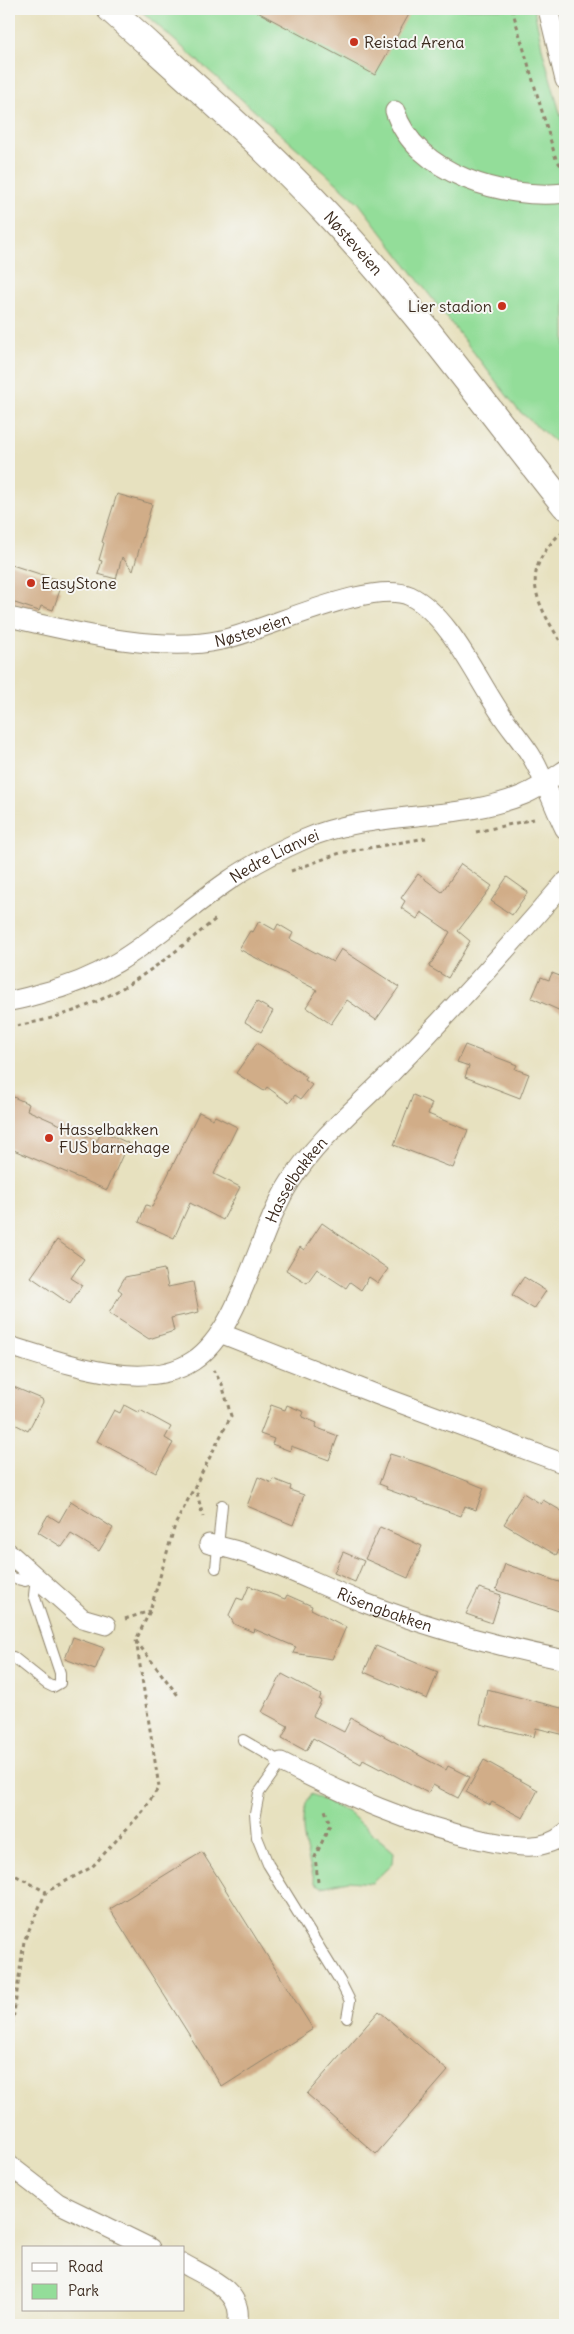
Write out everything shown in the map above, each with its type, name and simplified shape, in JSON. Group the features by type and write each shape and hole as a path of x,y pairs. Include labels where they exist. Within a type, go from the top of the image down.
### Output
{"main road":[{"name":"Nøsteveien","path":"110,9 210,100 334,220 398,294 564,519"}],"street":[{"path":"548,9 558,29 565,80"},
{"path":"395,111 400,128 406,138 421,151 462,177 509,191 565,193"},
{"name":"Nøsteveien","path":"9,617 118,638 192,645 238,636 357,597 382,592 399,593 428,608 446,628 501,714 530,755 544,784"},
{"name":"Nedre Lianvei","path":"9,1000 60,989 114,966 140,950 230,879 265,858 306,839 354,825 472,809 510,800 544,784 565,770"},
{"path":"544,784 565,829"},
{"name":"Hasselbakken","path":"9,1346 79,1366 131,1375 169,1372 193,1361 203,1353 220,1333 234,1307 278,1202 291,1180 331,1134 474,986 565,882"},
{"path":"220,1333 378,1395 565,1464"},
{"name":"Risengbakken","path":"213,1545 236,1549 365,1603 432,1627 565,1660"},
{"path":"9,1553 82,1618 106,1625"},
{"path":"280,1762 394,1816 473,1838 507,1845 540,1846 552,1843 565,1833"},
{"path":"9,2165 58,2203 146,2246"},
{"path":"185,2265 230,2294 239,2309 235,2322"}],"lane":[{"path":"216,1568 213,1545 222,1505"},
{"path":"9,1577 25,1581 36,1578 34,1595 60,1673 60,1683 53,1687 47,1684 13,1658"},
{"path":"243,1740 280,1762 259,1793 255,1814 257,1837 272,1872 340,1981 350,2001 350,2010 347,2018"}],"path":[{"path":"512,9 556,159 565,172"},
{"path":"564,519 552,542 539,560 534,577 538,601 565,649"},
{"path":"472,832 534,820"},
{"path":"288,872 340,853 380,844 435,837"},
{"path":"9,1027 42,1022 58,1017 82,1009 120,991 156,967 224,913"},
{"path":"9,2049 24,1941 46,1892 92,1867 143,1811 159,1788 136,1640 150,1611 175,1525 231,1416 222,1384 203,1353"},
{"path":"106,1625 150,1611"},
{"path":"136,1640 180,1698"},
{"path":"318,1781 317,1796 326,1811 330,1825 315,1858 318,1882"},
{"path":"9,1872 46,1892"}],"green space":[{"name":"Lier stadion","path":"139,9 534,9 543,52 565,131 565,442 560,446 518,410 358,202"},
{"path":"311,1794 348,1812 394,1852 393,1863 372,1883 348,1881 322,1887 315,1883 306,1850 303,1826 303,1815"}],"building":[{"name":"Reistad Arena","path":"252,9 412,9 375,75"},
{"path":"117,494 152,504 133,571 122,557 116,579 98,574 102,561 99,560 104,543 102,542"},
{"name":"EasyStone","path":"9,564 55,579 52,588 60,590 53,610 41,606 39,611 9,601"},
{"path":"461,864 492,886 458,931 470,941 448,978 429,967 450,932 421,912 417,919 401,908 405,901 401,898 418,874 442,892"},
{"path":"507,877 528,892 512,915 491,901"},
{"path":"259,921 275,930 278,924 293,933 290,939 333,962 341,949 399,987 376,1020 347,1000 331,1024 306,1007 317,990 239,949 250,931 253,932"},
{"path":"552,973 565,978 565,1013 532,998 541,977 549,980"},
{"path":"257,1002 273,1011 261,1032 245,1022"},
{"path":"257,1043 307,1077 305,1080 312,1085 301,1099 295,1095 289,1103 267,1087 264,1091 236,1073"},
{"path":"465,1045 517,1065 515,1069 529,1074 520,1098 465,1077 469,1066 457,1062"},
{"path":"9,1095 29,1104 27,1110 97,1141 102,1131 128,1143 107,1190 9,1148"},
{"path":"413,1095 432,1103 428,1114 468,1130 453,1168 394,1145"},
{"path":"199,1112 213,1119 215,1116 237,1127 214,1174 240,1187 223,1220 190,1203 174,1238 139,1222 146,1205 152,1207"},
{"path":"322,1223 388,1269 378,1283 369,1277 361,1290 350,1282 346,1288 317,1269 307,1283 286,1270 300,1247 304,1250"},
{"path":"57,1240 84,1259 71,1278 82,1285 70,1304 31,1277"},
{"path":"164,1269 168,1287 193,1282 199,1312 171,1318 174,1331 149,1339 109,1313 122,1292 118,1289 125,1277"},
{"path":"524,1277 546,1291 534,1309 512,1295"},
{"path":"9,1385 42,1399 43,1402 28,1431 9,1421"},
{"path":"124,1405 139,1413 140,1410 171,1427 165,1438 173,1443 156,1473 97,1441 114,1410 120,1413"},
{"path":"271,1405 285,1410 287,1405 304,1412 302,1417 317,1423 315,1427 338,1436 329,1460 291,1446 290,1451 272,1444 274,1439 260,1434"},
{"path":"390,1454 435,1468 484,1488 476,1510 465,1506 461,1516 386,1489 387,1487 379,1484"},
{"path":"258,1477 272,1483 273,1479 291,1486 290,1490 304,1495 293,1525 247,1506"},
{"path":"523,1493 541,1504 543,1500 565,1513 565,1539 556,1555 504,1524"},
{"path":"71,1501 113,1528 99,1551 71,1534 62,1547 38,1532 48,1515 59,1522"},
{"path":"380,1527 422,1546 408,1578 365,1559"},
{"path":"343,1552 364,1561 355,1582 334,1573"},
{"path":"505,1564 565,1584 565,1613 496,1590"},
{"path":"249,1586 285,1599 287,1595 312,1606 311,1609 346,1627 332,1659 293,1653 296,1647 254,1629 253,1632 234,1624 229,1615 237,1598 243,1600"},
{"path":"479,1588 501,1595 492,1623 466,1614"},
{"path":"73,1637 104,1648 95,1670 65,1659"},
{"path":"376,1646 438,1672 427,1699 364,1672"},
{"path":"282,1674 321,1695 319,1700 321,1701 313,1716 344,1732 351,1718 446,1770 448,1766 470,1777 458,1798 433,1785 428,1793 363,1760 361,1764 313,1738 306,1751 282,1738 288,1726 262,1712"},
{"path":"487,1689 565,1709 565,1735 536,1728 534,1737 480,1724"},
{"path":"484,1760 538,1790 523,1818 492,1802 490,1805 466,1792"},
{"path":"202,1852 313,2029 222,2087 110,1909"},
{"path":"379,2011 448,2071 376,2154 307,2094"}],"place":[{"name":"Reistad Arena","path":"354,42"},
{"name":"Lier stadion","path":"502,306"},
{"name":"EasyStone","path":"31,583"},
{"name":"Hasselbakken FUS barnehage","path":"49,1138"}]}
